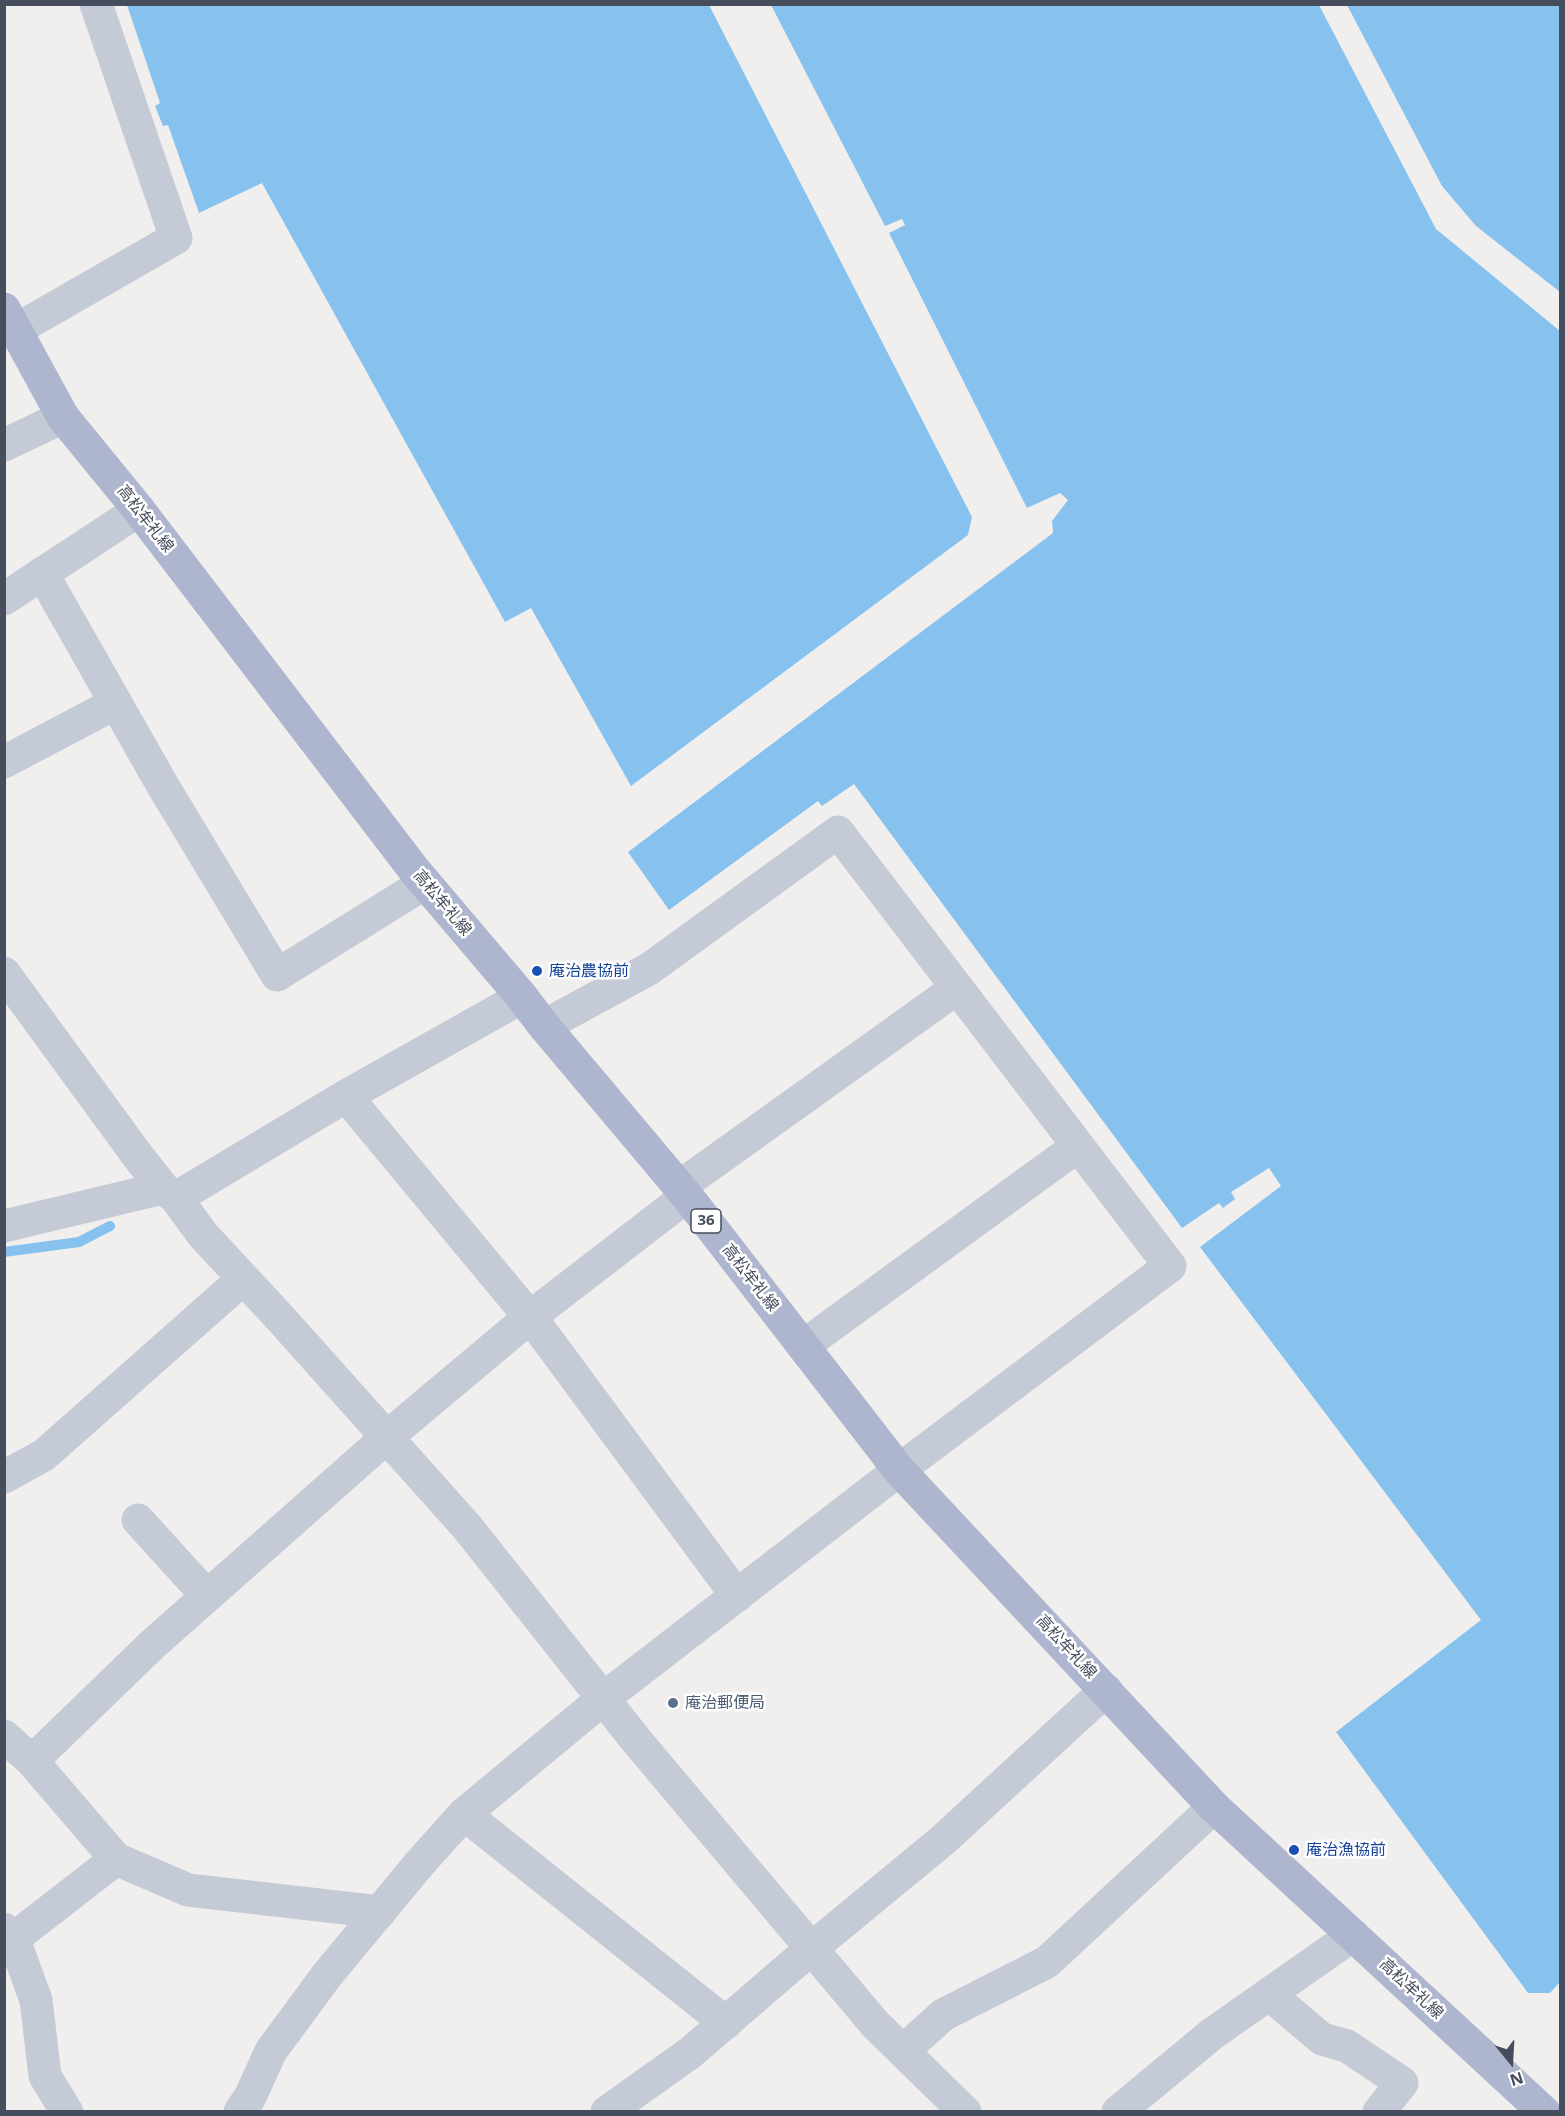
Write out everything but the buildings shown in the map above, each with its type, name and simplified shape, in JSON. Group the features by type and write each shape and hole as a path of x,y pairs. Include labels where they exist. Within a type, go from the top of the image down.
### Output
{"main road":[{"name":"高松牟礼線","path":"10,320 63,417 140,510 425,883 683,1192 899,1470 1214,1807 1544,2112"}],"street":[{"path":"10,320 176,238 96,4"},
{"path":"4,445 63,417"},
{"path":"4,599 140,510"},
{"path":"42,573 164,786 277,975 425,883"},
{"path":"4,762 116,703"},
{"path":"253,2107 271,2051 327,1975 464,1814 604,1698 899,1470 1170,1266 838,832 650,969 544,1026"},
{"path":"4,973 202,1235 467,1527 604,1698 875,2024 965,2112"},
{"path":"32,1761 153,1644 387,1437 530,1317 683,1192 957,988"},
{"path":"4,1226 169,1193 522,997"},
{"path":"346,1096 530,1317 737,1596"},
{"path":"803,1346 1078,1146"},
{"path":"4,1477 44,1455 243,1279"},
{"path":"138,1520 207,1596"},
{"path":"607,2112 690,2053 812,1948 944,1840 1106,1690"},
{"path":"4,1736 32,1761 116,1860 188,1890 380,1911"},
{"path":"903,2051 943,2015 1047,1962 1214,1807"},
{"path":"464,1814 726,2022"},
{"path":"67,2112 45,2076 36,2000 8,1938 116,1860"},
{"path":"1118,2112 1212,2034 1353,1935"},
{"path":"1270,1995 1322,2039 1347,2046 1402,2083 1378,2112"}],"water":[{"path":"127,5 709,5 972,517 968,535 631,786 531,608 505,622 262,183 199,213 168,125 163,126 155,106 160,103"},
{"path":"771,5 1560,5 1560,1982 1550,1993 1528,1993 1336,1732 1481,1620 1200,1247 1281,1186 1269,1168 1231,1192 1235,1199 1223,1208 1219,1203 1182,1228 854,784 822,806 818,801 669,910 628,852 1053,533 1052,521 1068,500 1060,493 1027,508 889,233 905,225 902,219 885,226"}],"pier":[{"path":"1319,5 1347,5 1442,186 1476,226 1560,292 1560,331 1436,229"}],"waterway":[{"path":"4,1252 79,1242 110,1226"}],"place":[{"name":"庵治農協前","path":"537,971"},
{"name":"庵治郵便局","path":"673,1703"},
{"name":"庵治漁協前","path":"1294,1850"}]}
